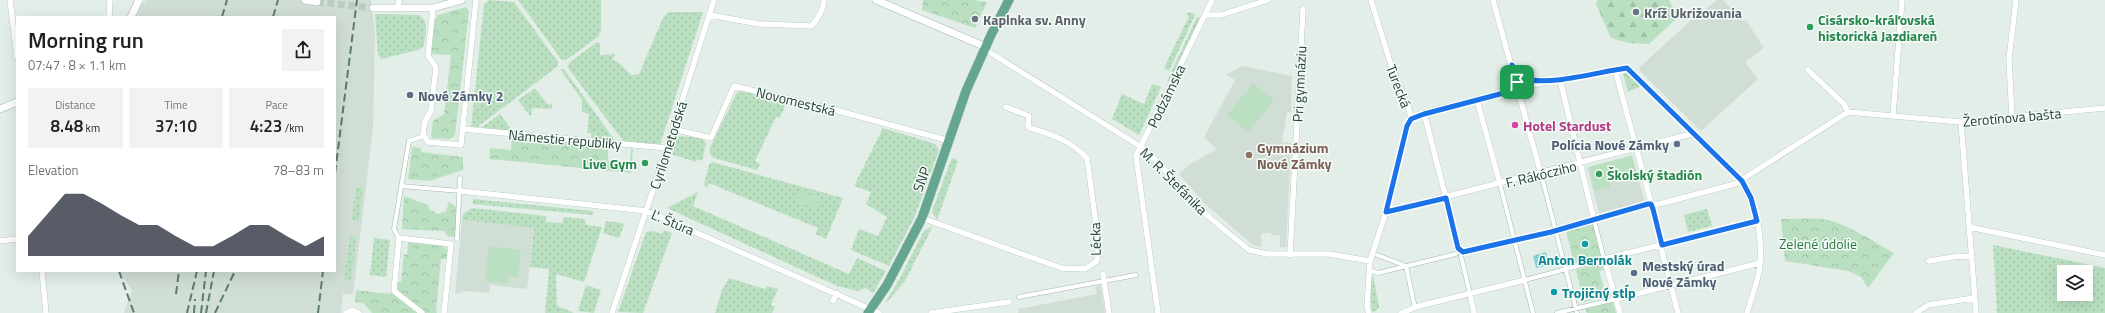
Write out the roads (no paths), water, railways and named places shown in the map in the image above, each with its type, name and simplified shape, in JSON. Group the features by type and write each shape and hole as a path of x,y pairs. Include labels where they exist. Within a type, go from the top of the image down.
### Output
{"main road":[{"name":"SNP","path":"873,312 922,218 950,141 966,91 988,50 1009,0"}],"street":[{"path":"10,0 16,49"},
{"path":"109,16 110,0"},
{"path":"131,16 139,0"},
{"path":"305,0 317,2"},
{"path":"398,8 399,0"},
{"path":"373,8 434,8 462,0"},
{"path":"434,8 428,56 436,67 431,111 425,121 424,136 428,142 461,146 464,129 476,0"},
{"name":"Cyrilometodská","path":"612,313 714,0"},
{"path":"710,15 759,24 810,26 814,24 824,5 824,0"},
{"name":"M. R. Štefánika","path":"876,0 988,50 1141,146 1209,217 1245,248 1261,254 1329,254 1370,261"},
{"name":"Podzámska","path":"1158,313 1136,156 1212,0"},
{"path":"1205,15 1224,15 1268,0"},
{"name":"Turecká","path":"1369,313 1367,306 1370,261 1386,212 1407,126 1411,119 1409,109 1386,51 1370,0"},
{"path":"1494,0 1519,89 1576,311"},
{"path":"1893,115 1902,0"},
{"path":"2012,117 2009,59 2016,0"},
{"name":"Pri gymnáziu","path":"1290,254 1303,9"},
{"path":"1512,65 1519,74 1527,79 1553,80 1627,68 1695,133 1742,181 1751,198 1757,221 1760,263 1758,277 1747,313"},
{"path":"1497,94 1509,82 1512,65"},
{"path":"1615,69 1662,245 1678,313"},
{"path":"1372,271 1378,273 1456,254 1462,254 1742,181 1848,112 1844,104 1808,70"},
{"path":"1411,119 1424,114 1553,80"},
{"path":"1560,80 1604,259 1620,313"},
{"name":"Novomestská","path":"673,129 710,138 734,86 841,112 950,141"},
{"path":"1478,100 1533,313"},
{"path":"0,109 16,102"},
{"name":"Lécka","path":"922,218 1061,268 1085,269 1097,261 1098,239 1087,158 1081,152 1057,136 1030,128 1028,126 1028,116 1006,107"},
{"name":"Žerotínova bašta","path":"1848,112 1961,122 2105,108"},
{"path":"1424,114 1458,248 1462,254 1474,313"},
{"path":"1961,122 1976,313"},
{"name":"Námestie republiky","path":"464,129 667,148"},
{"name":"F. Rákócziho","path":"1386,212 1541,174 1695,133"},
{"path":"422,313 394,291 399,238 394,229 409,141 424,136"},
{"path":"457,239 460,178"},
{"path":"401,186 460,191"},
{"name":"Ľ. Štúra","path":"460,191 646,211 837,293 873,312"},
{"path":"1401,313 1417,307 1757,221"},
{"path":"1969,227 2105,255"},
{"path":"399,238 451,244 444,313"},
{"path":"0,241 16,239"},
{"path":"1456,254 1458,248"},
{"path":"1377,255 1406,266"},
{"path":"1929,261 1959,256 1972,256"},
{"path":"1557,313 1576,311 1616,299 1760,263"},
{"path":"1406,266 1420,313"},
{"path":"42,272 46,313"},
{"path":"1019,297 1103,277 1136,275"},
{"path":"1103,277 1109,313"},
{"path":"806,289 810,282"},
{"path":"833,301 837,293"},
{"path":"1916,313 1928,305 1974,298"},
{"path":"931,313 1009,302"},
{"path":"978,306 978,313"},
{"path":"346,313 352,310 359,313"}],"water":[{"path":"1546,252 1549,265 1536,268 1533,256"}],"tunnel":[{"path":"317,2 373,8"}],"railway":[{"path":"222,16 227,0"},
{"path":"273,16 278,0"},
{"path":"336,165 357,0"},
{"path":"119,272 134,313"},
{"path":"176,294 179,272"},
{"path":"187,313 197,272"},
{"path":"201,313 206,272"},
{"path":"206,313 214,272"},
{"path":"215,313 235,272"},
{"path":"318,313 323,272"},
{"path":"194,313 195,299"}],"place":[{"name":"Kríž Ukrižovania","path":"1636,12"},
{"name":"Kaplnka sv. Anny","path":"975,19"},
{"name":"Cisársko-kráľovská historická Jazdiareň","path":"1810,27"},
{"name":"Nové Zámky 2","path":"410,95"},
{"name":"Hotel Stardust","path":"1515,125"},
{"name":"Polícia Nové Zámky","path":"1677,144"},
{"name":"Gymnázium Nové Zámky","path":"1249,155"},
{"name":"Live Gym","path":"645,163"},
{"name":"Školský štadión","path":"1599,174"},
{"name":"Anton Bernolák","path":"1585,244"},
{"name":"Mestský úrad Nové Zámky","path":"1634,273"},
{"name":"Trojičný stĺp","path":"1554,292"}],"park label":[{"name":"Zelené údolie","path":"1818,243"}]}
